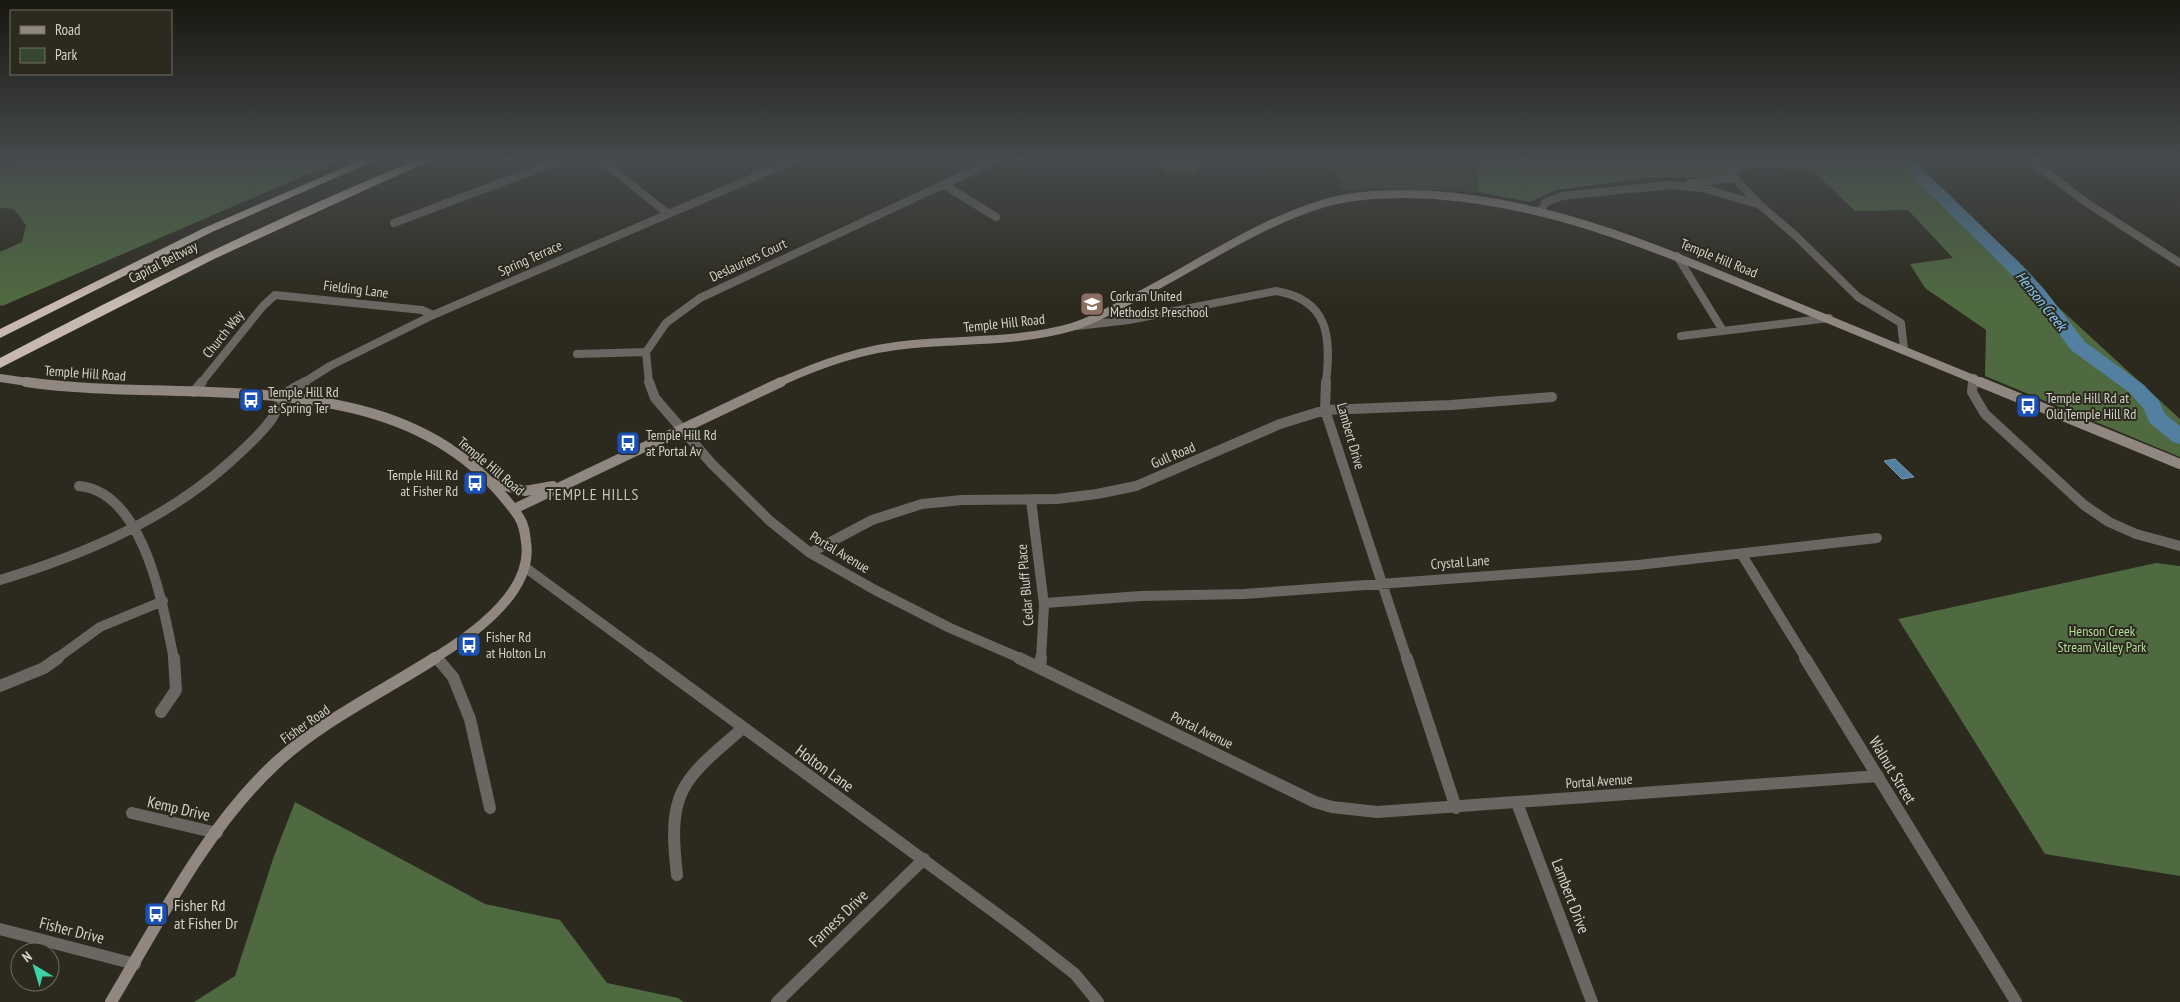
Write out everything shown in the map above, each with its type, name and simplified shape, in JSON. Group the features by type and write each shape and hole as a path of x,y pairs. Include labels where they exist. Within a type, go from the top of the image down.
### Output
{"highway":[{"name":"Capital Beltway","path":"0,334 208,230 262,207"},
{"name":"Capital Beltway","path":"0,364 228,246 315,207"}],"main road":[{"name":"Temple Hill Road","path":"0,378 98,390 284,395 344,406 402,424 448,448 492,482 516,508 826,362 900,344 1006,340 1043,334 1074,326 1154,289 1292,214 1316,207"},
{"name":"Temple Hill Road","path":"1521,207 1541,210 1593,225 1677,256 2180,464"},
{"path":"492,482 525,491 552,486 589,473"},
{"name":"Fisher Road","path":"112,1002 217,834 245,797 278,761 331,723 474,631 512,595 526,568 528,534 524,520 516,508"}],"street":[{"path":"394,223 437,207"},
{"path":"659,207 667,213"},
{"name":"Spring Terrace","path":"284,395 330,366 433,315 682,207"},
{"name":"Deslauriers Court","path":"646,352 666,323 700,298 894,207"},
{"path":"980,207 996,217"},
{"path":"1762,207 1796,236 1858,297 1901,323 1904,349"},
{"path":"2092,207 2180,263"},
{"path":"1677,256 1722,329"},
{"name":"Lambert Drive","path":"1074,326 1128,320 1276,292 1288,293 1308,304 1324,322 1328,350 1324,382 1325,410 1456,808"},
{"name":"Fielding Lane","path":"275,295 422,310 433,315"},
{"name":"Church Way","path":"194,392 263,306 275,295"},
{"path":"1681,336 1722,329 1829,318"},
{"path":"577,354 646,352"},
{"name":"Portal Avenue","path":"646,352 650,387 655,398 712,464 770,520 810,553 875,590 950,628 1040,667 1315,802 1332,808 1377,812 1456,808 1878,776"},
{"path":"1974,378 1972,392 1985,414 2084,505 2130,531 2164,543 2180,546"},
{"path":"0,580 77,555 131,528 187,496 230,463 271,420 284,395"},
{"name":"Gull Road","path":"810,553 834,537 871,519 916,506 964,499 1031,500 1075,497 1136,486 1280,424 1325,410 1451,405 1552,397"},
{"path":"79,486 96,488 110,498 131,528 151,566 163,601 176,672 176,692 161,712"},
{"name":"Cedar Bluff Place","path":"1031,500 1045,603 1045,630 1040,667"},
{"name":"Crystal Lane","path":"1045,603 1141,596 1244,594 1381,582 1638,565 1742,555 1877,538"},
{"name":"Walnut Street","path":"1742,555 2016,1002"},
{"name":"Holton Lane","path":"526,568 924,859 1075,974 1098,1002"},
{"path":"0,686 44,668 100,627 163,601"},
{"path":"436,657 453,677 470,719 490,808"},
{"path":"677,875 673,825 677,797 688,777 743,728"},
{"name":"Lambert Drive","path":"1517,803 1592,1002"},
{"name":"Kemp Drive","path":"132,813 217,834"},
{"name":"Farness Drive","path":"776,1002 924,859"},
{"name":"Fisher Drive","path":"0,929 135,964"}],"green space":[{"path":"232,207 2,306 0,305 0,252 22,242 26,225 14,209 0,208"},
{"path":"1851,207 1949,207 2180,419 2180,457 1985,376 1986,330 1925,288 1910,264 1953,258 1908,210 1855,211"},
{"name":"Henson Creek Stream Valley Park","path":"2156,563 2180,566 2180,876 2045,854 1898,619"},
{"path":"295,802 485,904 560,920 607,983 678,998 684,1002 194,1002 235,976 274,856"}],"water":[{"path":"1895,459 1914,477 1902,479 1884,461"}],"waterway":[{"name":"Henson Creek","path":"1952,207 2038,293 2078,346 2137,389 2152,406 2157,418 2180,437"}],"place":[{"name":"Corkran United Methodist Preschool","path":"1092,304"},
{"name":"Temple Hill Rd at Spring Ter","path":"251,400"},
{"name":"Temple Hill Rd at Old Temple Hill Rd","path":"2028,406"},
{"name":"Temple Hill Rd at Portal Av","path":"628,443"},
{"name":"Temple Hill Rd at Fisher Rd","path":"475,483"},
{"name":"Fisher Rd at Holton Ln","path":"469,645"},
{"name":"Fisher Rd at Fisher Dr","path":"156,914"}],"district":[{"name":"TEMPLE HILLS","path":"593,494"}]}
